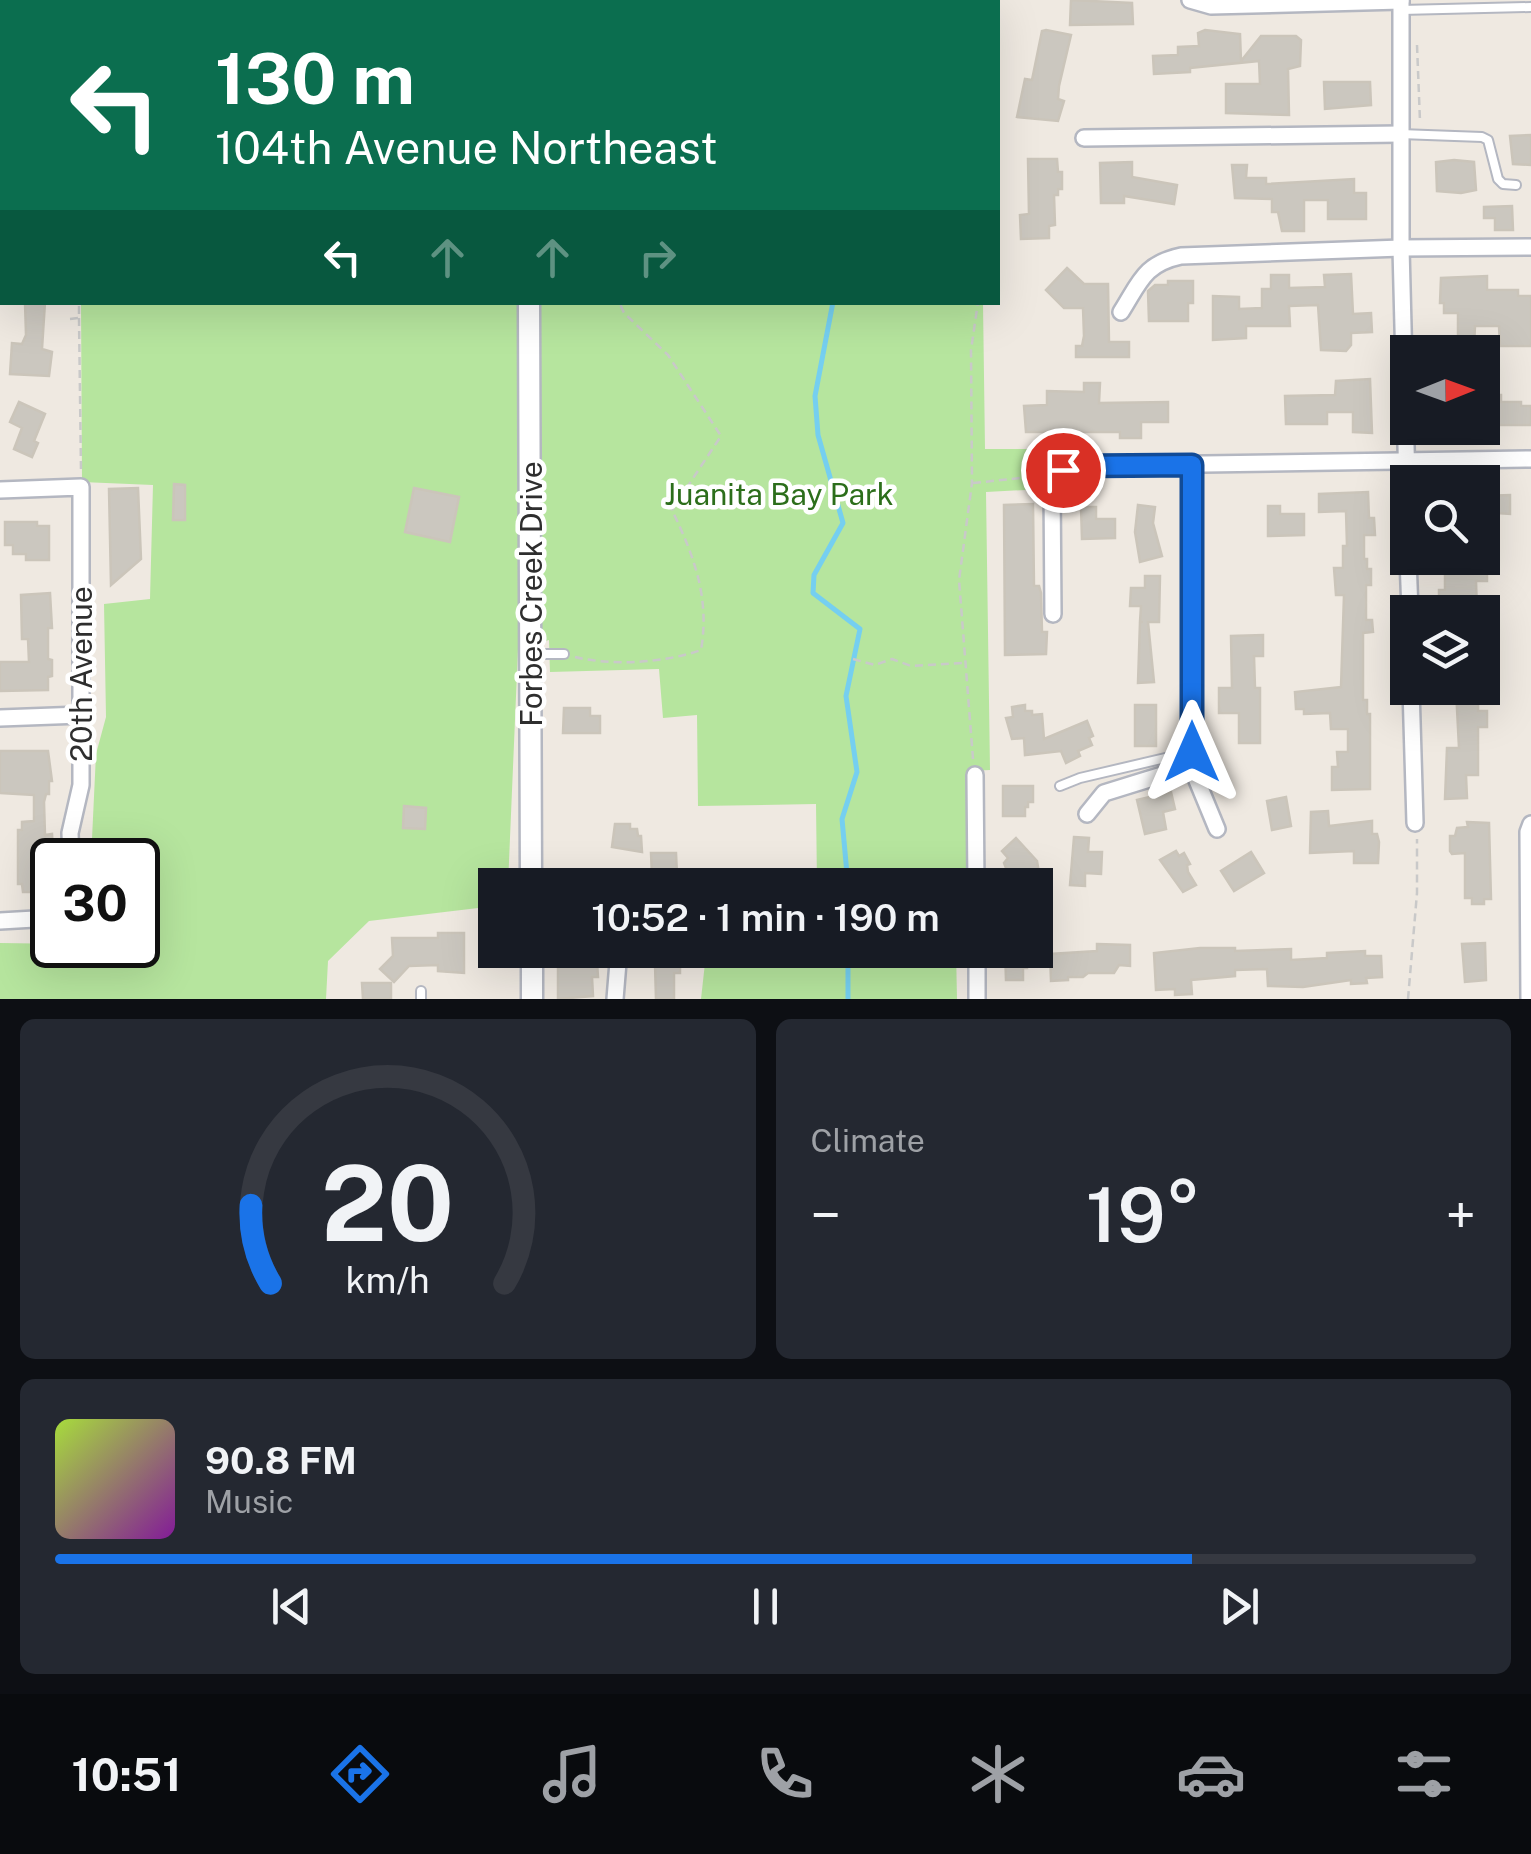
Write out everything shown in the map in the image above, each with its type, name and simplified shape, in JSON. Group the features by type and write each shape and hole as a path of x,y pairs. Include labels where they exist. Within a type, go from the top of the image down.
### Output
{"street":[{"path":"1190,0 1211,6 1401,4 1400,248 1406,465"},
{"path":"1084,138 1400,134"},
{"path":"1121,312 1147,270 1160,260 1181,256 1530,247"},
{"name":"Forbes Creek Drive","path":"529,305 531,868"},
{"path":"1053,614 1052,485 1056,476 1069,466 1531,459"},
{"path":"1192,465 1192,759 1217,828"},
{"path":"0,490 81,487"},
{"name":"20th Avenue","path":"70,838 81,785 81,487"},
{"path":"1411,705 1414,823"},
{"path":"0,718 81,715"},
{"path":"1087,814 1104,793 1192,759"},
{"path":"975,775 976,868"},
{"path":"1528,999 1531,824"},
{"path":"0,921 30,919"},
{"path":"532,968 532,999"},
{"path":"615,999 618,968"},
{"path":"977,968 978,999"}],"lane":[{"path":"1401,4 1531,7"},
{"path":"1400,134 1482,137 1488,140 1498,179 1502,184 1516,185"},
{"path":"532,654 564,654"},
{"path":"1060,786 1080,778 1192,759"}],"path":[{"path":"1417,36 1420,121"},
{"path":"79,305 81,487"},
{"path":"564,654 600,662 684,656 700,650 705,624 700,578 672,510 721,436 668,355 620,305"},
{"path":"975,775 960,580 972,483 972,350 978,305"},
{"path":"70,318 79,318"},
{"path":"972,483 1028,475 1056,476"},
{"path":"854,659 875,665 892,658 911,666 965,663"},
{"path":"1408,999 1416,893 1414,823"}],"green space":[{"name":"Juanita Bay Park","path":"81,305 983,305 985,449 1044,449 1045,489 986,492 990,770 968,771 970,868 817,868 816,804 698,806 697,715 663,718 659,669 550,672 549,640 518,649 509,868 478,868 478,908 369,921 328,961 326,999 0,999 0,943 30,943 30,968 160,968 160,838 92,838 96,754 106,717 104,604 150,599 153,485 82,482"},
{"path":"704,968 956,968 957,999 701,999"}],"building":[{"path":"1071,0 1132,3 1133,24 1070,25"},
{"path":"1205,30 1240,34 1241,61 1261,36 1296,36 1301,40 1300,66 1288,69 1289,115 1226,113 1226,84 1260,84 1259,61 1154,74 1153,56 1178,55 1178,47 1199,46 1198,33"},
{"path":"1042,31 1071,35 1059,86 1058,99 1064,101 1058,121 1017,117 1025,79 1032,80"},
{"path":"1324,82 1370,82 1371,105 1325,109"},
{"path":"1531,135 1531,165 1513,164 1510,136"},
{"path":"1028,159 1057,159 1058,172 1062,172 1062,189 1054,195 1055,225 1049,226 1049,238 1021,239 1020,215 1029,214"},
{"path":"1132,162 1132,177 1177,185 1174,204 1124,196 1124,203 1101,203 1100,163"},
{"path":"1436,162 1474,162 1476,190 1437,191"},
{"path":"1232,165 1247,165 1246,178 1266,178 1266,184 1354,179 1354,193 1366,193 1366,219 1328,219 1328,200 1304,200 1304,231 1282,231 1278,212 1272,212 1272,199 1235,198"},
{"path":"1512,206 1513,230 1495,230 1495,218 1484,218 1484,207"},
{"path":"1067,268 1084,284 1108,284 1109,342 1129,342 1129,357 1076,357 1076,346 1082,346 1084,336 1083,308 1064,308 1046,290"},
{"path":"1351,274 1353,314 1371,313 1372,332 1351,333 1351,345 1346,351 1321,350 1318,305 1289,306 1290,326 1246,326 1246,338 1213,340 1213,296 1239,297 1239,309 1262,308 1262,289 1271,289 1271,275 1289,275 1289,288 1325,287 1324,275"},
{"path":"1487,276 1487,290 1518,290 1518,296 1531,296 1531,346 1500,346 1499,326 1475,326 1475,335 1458,335 1458,313 1444,313 1444,303 1440,303 1441,278"},
{"path":"1168,281 1193,281 1188,321 1149,321 1148,291 1155,285 1168,285"},
{"path":"25,305 45,305 42,349 52,352 49,376 10,374 12,343 22,344 26,335"},
{"path":"1370,379 1372,433 1353,432 1353,412 1327,412 1327,424 1286,424 1285,396 1335,395 1336,381"},
{"path":"1084,383 1100,383 1099,403 1168,402 1168,422 1141,422 1141,438 1120,438 1120,432 1026,432 1024,406 1047,405 1047,391 1084,392"},
{"path":"1500,395 1501,402 1531,406 1531,425 1500,425"},
{"path":"19,402 45,414 32,457 14,449 22,428 10,422"},
{"path":"174,484 185,485 185,520 173,520"},
{"path":"138,488 141,559 111,585 109,489"},
{"path":"414,488 459,497 450,542 405,532"},
{"path":"1368,492 1369,518 1374,518 1375,535 1364,535 1364,559 1367,569 1371,569 1371,585 1366,585 1366,620 1372,620 1373,632 1363,633 1363,700 1367,700 1370,714 1370,789 1332,790 1332,767 1338,767 1337,752 1348,752 1348,729 1331,729 1330,713 1304,714 1304,709 1296,709 1295,692 1341,687 1344,595 1336,595 1334,568 1343,568 1346,511 1319,512 1319,494"},
{"path":"1500,495 1510,495 1510,514 1500,513"},
{"path":"1033,504 1034,586 1039,586 1041,593 1046,654 1005,655 1004,505"},
{"path":"1138,505 1155,507 1153,523 1162,556 1140,562 1135,532"},
{"path":"1268,506 1280,506 1280,514 1304,514 1304,535 1268,536"},
{"path":"1081,507 1096,507 1096,519 1115,519 1115,538 1082,539"},
{"path":"5,522 49,526 49,560 26,560 26,554 13,554 13,545 5,545"},
{"path":"1445,575 1487,575 1487,581 1476,581 1476,595 1439,595 1439,590 1445,590"},
{"path":"1145,576 1160,576 1159,622 1148,622 1154,682 1138,683 1141,606 1130,606 1131,588 1145,588"},
{"path":"50,593 52,628 48,628 48,659 52,660 52,676 48,677 48,690 0,691 0,662 29,662 28,639 22,639 21,595"},
{"path":"1263,635 1263,656 1254,656 1255,688 1260,688 1260,743 1239,743 1239,713 1219,713 1219,688 1232,688 1231,636"},
{"path":"1025,705 1025,711 1032,711 1032,715 1042,714 1044,739 1087,721 1092,745 1078,751 1080,756 1066,763 1061,751 1025,755 1024,738 1012,739 1006,718 1013,717 1012,707"},
{"path":"1135,705 1156,705 1156,746 1135,746"},
{"path":"1457,705 1478,705 1478,711 1487,711 1487,727 1478,727 1478,775 1466,775 1467,798 1445,799 1447,748 1459,748"},
{"path":"564,708 590,708 590,716 600,716 600,733 563,733"},
{"path":"0,751 48,751 52,781 44,802 45,835 52,834 52,838 30,838 30,892 23,892 22,884 18,884 18,830 22,830 22,822 34,821 34,795 0,793"},
{"path":"1003,786 1033,786 1033,802 1025,807 1025,816 1003,816"},
{"path":"1171,792 1175,809 1163,812 1166,829 1145,834 1137,800"},
{"path":"1286,797 1291,826 1272,830 1267,801"},
{"path":"404,806 426,808 425,829 403,828"},
{"path":"1328,811 1329,826 1372,821 1372,834 1377,834 1379,842 1378,863 1354,863 1354,851 1310,853 1311,812"},
{"path":"1467,822 1489,823 1491,899 1484,899 1484,904 1472,904 1472,898 1465,898 1465,853 1450,851 1450,836 1455,836 1457,828 1468,827"},
{"path":"615,824 630,824 630,829 637,829 642,852 612,847"},
{"path":"1074,837 1089,838 1088,852 1102,852 1101,874 1085,873 1085,886 1070,885"},
{"path":"1016,838 1037,861 1038,868 1006,868 1008,858 1002,851"},
{"path":"1176,851 1179,856 1184,853 1196,885 1183,892 1160,860"},
{"path":"1251,852 1264,873 1234,891 1221,871"},
{"path":"651,853 676,853 677,868 652,868"},
{"path":"438,933 464,933 464,973 438,971 438,965 409,966 394,982 380,969 393,956 392,938 438,938"},
{"path":"1485,943 1486,980 1465,982 1462,944"},
{"path":"1097,944 1130,945 1130,966 1119,965 1114,973 1088,973 1051,981 1053,954 1097,951"},
{"path":"1200,948 1291,949 1291,960 1365,951 1365,956 1381,956 1382,977 1366,978 1367,983 1351,984 1351,980 1303,987 1268,986 1267,969 1235,970 1235,976 1191,980 1192,994 1175,995 1175,989 1156,990 1154,953"},
{"path":"558,968 597,968 598,977 592,977 593,996 558,999"},
{"path":"655,968 680,968 680,973 674,973 674,999 656,999"},
{"path":"1006,968 1023,968 1023,980 1006,980"},
{"path":"362,983 391,983 391,999 363,999"}],"waterway":[{"path":"832,305 815,396 818,435 843,523 814,575 813,593 860,629 846,696 857,772 842,819 846,868"},
{"path":"848,968 848,999"}],"route":[{"path":"1063,470 1069,466 1192,465 1192,752"}]}
